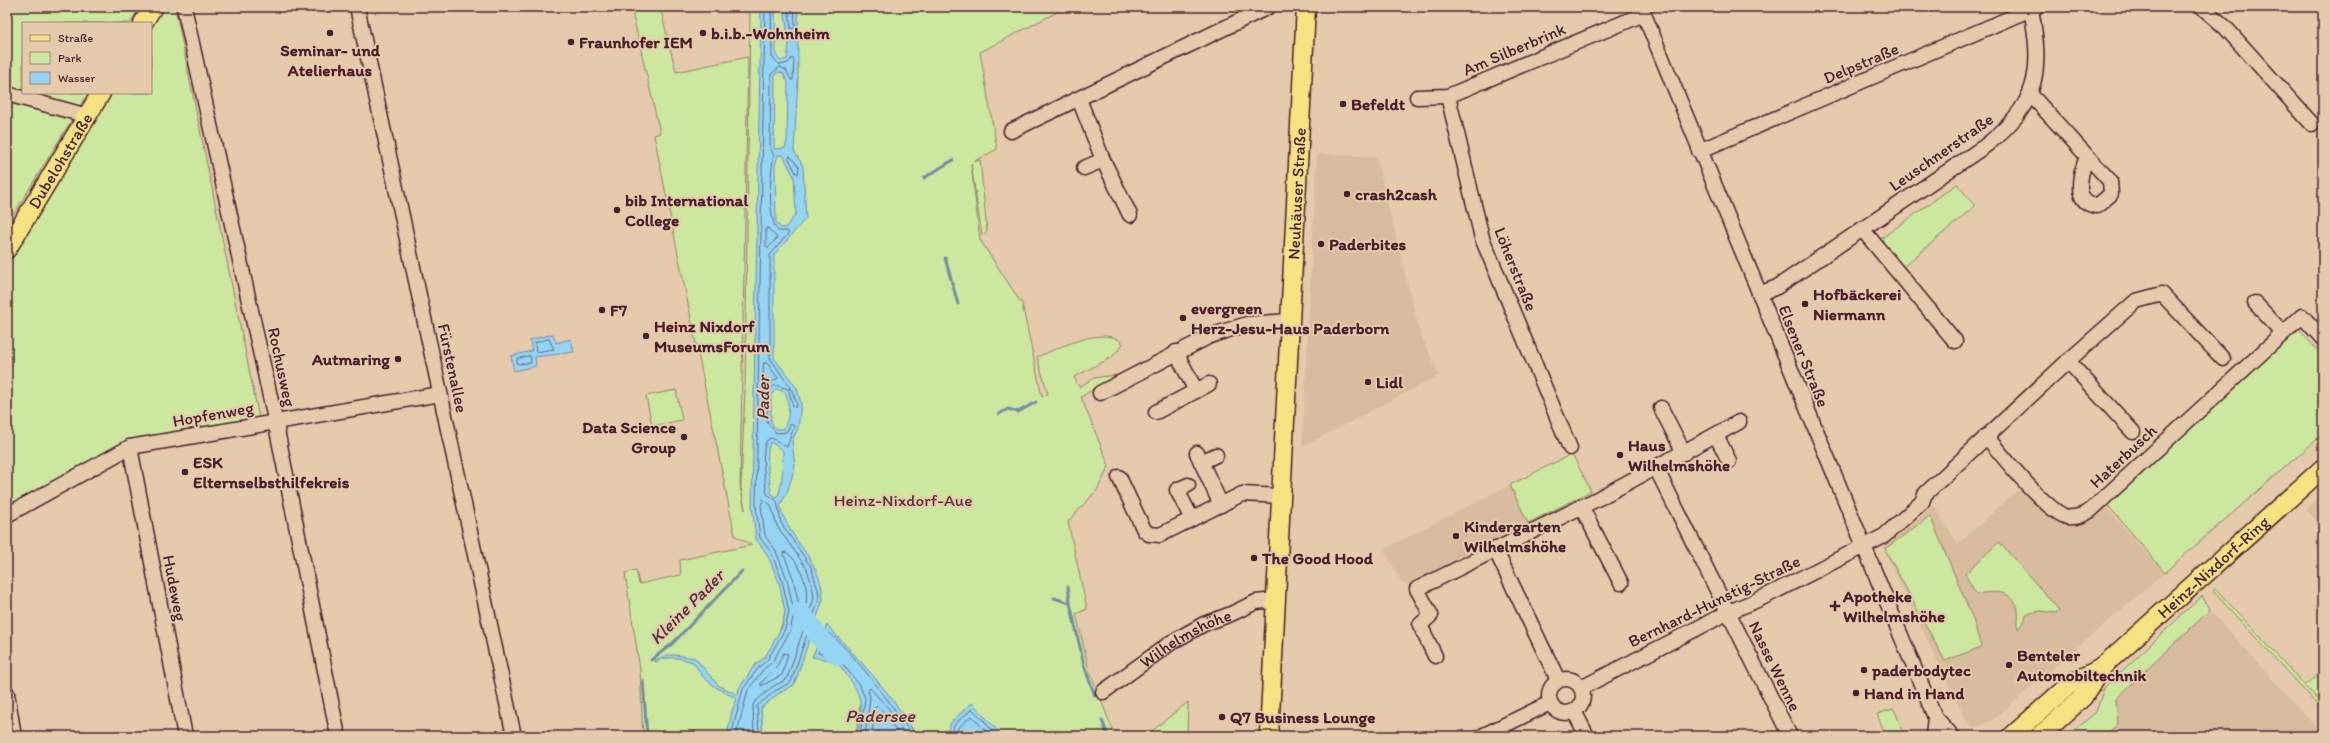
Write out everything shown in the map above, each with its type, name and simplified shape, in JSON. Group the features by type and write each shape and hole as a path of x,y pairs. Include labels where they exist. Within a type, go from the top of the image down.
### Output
{"main road":[{"path":"144,22 153,7"},
{"name":"Neuhäuser Straße","path":"1282,496 1289,321 1306,7"},
{"name":"Dubelohstraße","path":"7,248 100,94"},
{"name":"Heinz-Nixdorf-Ring","path":"2018,731 2069,685 2103,666 2323,468"},
{"path":"1270,736 1275,600 1282,496"},
{"name":"Heinz-Nixdorf-Ring","path":"2040,736 2082,697 2103,666"}],"street":[{"name":"Rochusweg","path":"184,7 276,422 338,736"},
{"name":"Fürstenallee","path":"357,7 514,736"},
{"path":"1011,131 1268,7"},
{"path":"2202,7 2225,27 2312,124"},
{"name":"Leuschnerstraße","path":"1759,294 1777,287 2003,132 2018,116 2030,94 2036,73 2038,44 2034,8"},
{"name":"Delpstraße","path":"1699,151 2034,8"},
{"name":"Elsener Straße","path":"1642,11 1863,547 1935,729 1952,736"},
{"name":"Am Silberbrink","path":"1417,97 1448,96 1642,11"},
{"path":"7,94 88,116"},
{"path":"2030,94 2087,157"},
{"name":"Löherstraße","path":"1448,96 1482,238 1570,448"},
{"path":"1079,99 1103,160 1130,215"},
{"path":"1084,168 1103,160"},
{"path":"1862,229 1955,341"},
{"path":"1863,547 1884,536 1922,502 1925,494 1986,436 2136,301 2162,294 2223,359"},
{"path":"2254,303 2283,334"},
{"name":"Haterbusch","path":"1986,436 2052,510 2068,517 2081,516 2091,510 2302,316 2320,336"},
{"path":"1100,393 1176,352 1210,336 1247,324 1289,321"},
{"path":"1176,352 1196,391"},
{"name":"Haterbusch","path":"2068,361 2133,432"},
{"path":"1156,412 1209,384"},
{"name":"Hopfenweg","path":"7,515 130,447 440,394"},
{"path":"1661,408 1684,453"},
{"path":"1435,656 1420,625 1431,615 1417,589 1656,468 1739,422"},
{"path":"1716,435 1729,461"},
{"name":"Hudeweg","path":"130,447 184,736"},
{"path":"1216,455 1199,457 1221,506"},
{"name":"Nasse Wenne","path":"1656,468 1790,736"},
{"path":"1119,477 1144,530 1149,534 1160,535 1221,506 1242,494 1282,496"},
{"path":"1188,485 1177,490 1192,520"},
{"path":"1581,506 1621,583"},
{"name":"Bernhard-Hunstig-Straße","path":"1581,688 1728,612 1755,601 1863,547"},
{"path":"1495,549 1558,680"},
{"name":"Wilhelmshöhe","path":"1102,692 1172,642 1204,624 1231,614 1256,602 1275,600"},
{"path":"1558,680 1574,680 1581,688 1583,698 1574,711 1563,713 1553,707 1550,703 1551,688 1558,680"},
{"path":"7,693 14,736"},
{"path":"1482,736 1550,703"},
{"path":"1574,711 1587,736"},
{"path":"2000,736 2018,731"}],"shaded area":[{"path":"1317,154 1376,157 1420,333 1439,375 1302,447"},
{"name":"Kindergarten Wilhelmshöhe","path":"1510,485 1528,524 1406,585 1402,583 1384,549"},
{"path":"2022,486 2041,509 2067,522 2085,522 2105,506 2164,573 1994,719 1975,728 1968,724 1883,548 1934,505 1958,544","holes":["1930,517 1973,619 1980,647 1885,549","1965,574 2058,610 2040,611 2026,614 2017,628 2019,619 2015,602 2008,595 1999,592 1990,591 1977,594"]},
{"path":"2323,494 2323,528 2306,509"},
{"path":"2210,610 2323,736 2104,736 2118,724 2116,699"}],"green space":[{"path":"7,7 140,7 131,22 22,22 22,94 87,94 7,225"},
{"path":"160,7 175,8 259,418 130,440 7,508 7,260 107,94 152,94 152,22"},
{"name":"Heinz-Nixdorf-Aue","path":"631,7 660,7 676,72 748,57 740,486 745,510 741,488 745,389 750,7 1067,7 980,52 997,149 973,162 980,160 987,232 982,236 971,164 980,240 1022,304 1042,397 1048,394 1037,357 1069,344 1094,337 1106,336 1116,338 1123,344 1112,357 1074,377 1079,387 1094,378 1116,375 1081,397 1109,466 1097,490 1068,522 1087,609 1076,614 1089,670 1115,736 999,736 1000,733 916,736 906,718 861,697 856,736 763,736 761,708 778,694 794,685 801,664 785,612 780,630 772,647 750,673 741,690 731,717 727,736 643,736 640,669 625,573 636,570 639,584 681,575 680,560 752,545 735,536 654,135 660,133"},
{"path":"1957,184 1975,206 1902,268 1879,240"},
{"path":"2297,328 2323,356 2323,434 2165,572 2105,502"},
{"path":"676,390 682,420 652,426 646,396"},
{"path":"1572,454 1591,491 1528,523 1510,485"},
{"path":"1930,516 1973,619 1981,647 1945,661 1885,549"},
{"path":"1999,542 2059,610 2056,613 2040,611 2026,614 2025,620 2018,629 2018,611 2016,604 2008,595 1996,592 1977,594 1975,592 1965,574"},
{"path":"2216,589 2305,686 2323,670 2323,711 2213,591"},
{"path":"2202,596 2210,610 2116,699 2118,724 2104,736 2068,736 2096,712 2104,688"},
{"path":"1188,702 1187,736 1146,736 1148,734"},
{"path":"1893,709 1905,736 1886,736 1877,714"}],"water":[{"name":"Pader","path":"761,7 775,7 776,55 780,61 787,59 789,46 784,7 798,7 798,80 794,151 803,166 806,218 774,255 774,358 797,388 801,404 798,428 792,441 795,466 788,490 780,506 791,530 817,572 823,599 794,685 778,694 761,708 763,736 727,736 732,711 737,699 717,688 703,677 693,662 674,658 664,658 655,662 655,660 668,655 695,658 718,685 738,695 739,688 755,665 765,657 782,627 785,612 779,582 767,554 756,539 752,506","holes":["779,72 783,73 788,83 787,141 785,148 774,149 775,74","778,155 783,155 794,177 796,214 786,227 781,228 776,222 775,166","776,389 785,392 789,410 784,429 776,429 771,422 771,395","771,442 783,451 782,479 779,494 776,497 771,493 768,459 769,446"]},
{"path":"553,334 556,343 571,339 574,352 535,357 536,366 514,371 511,356 532,351 530,340"},
{"path":"827,625 863,664 886,692 897,706 916,736 856,736 861,713 855,687 836,661 812,657"},
{"name":"Padersee","path":"972,703 1000,733 999,736 945,736 952,721"}],"waterway":[{"path":"924,178 953,160"},
{"path":"945,258 958,304"},
{"path":"999,414 1008,409 1018,412 1036,402"},
{"name":"Kleine Pader","path":"651,660 672,644 742,571"},
{"path":"1068,587 1070,603"},
{"path":"1054,598 1070,603 1084,665 1095,696"},
{"path":"800,611 820,638 838,656"},
{"name":"Kleine Pader","path":"643,680 647,736"},
{"path":"1102,720 1108,736"}],"place":[{"name":"Seminar- und Atelierhaus","path":"330,33"},
{"name":"b.i.b.-Wohnheim","path":"703,33"},
{"name":"Fraunhofer IEM","path":"571,42"},
{"name":"Befeldt","path":"1343,104"},
{"name":"crash2cash","path":"1347,194"},
{"name":"bib International College","path":"617,210"},
{"name":"Paderbites","path":"1321,244"},
{"name":"Hofbäckerei Niermann","path":"1805,304"},
{"name":"F7","path":"602,310"},
{"name":"evergreen Herz-Jesu-Haus Paderborn","path":"1183,318"},
{"name":"Heinz Nixdorf MuseumsForum","path":"646,336"},
{"name":"Autmaring","path":"398,359"},
{"name":"Lidl","path":"1368,382"},
{"name":"Data Science Group","path":"684,437"},
{"name":"Haus Wilhelmshöhe","path":"1620,455"},
{"name":"ESK Elternselbsthilfekreis","path":"185,472"},
{"name":"Kindergarten Wilhelmshöhe","path":"1456,536"},
{"name":"The Good Hood","path":"1254,558"},
{"name":"Apotheke Wilhelmshöhe","path":"1835,606"},
{"name":"Benteler Automobiltechnik","path":"2009,665"},
{"name":"paderbodytec","path":"1864,670"},
{"name":"Hand in Hand","path":"1856,693"},
{"name":"Q7 Business Lounge","path":"1222,717"}]}
